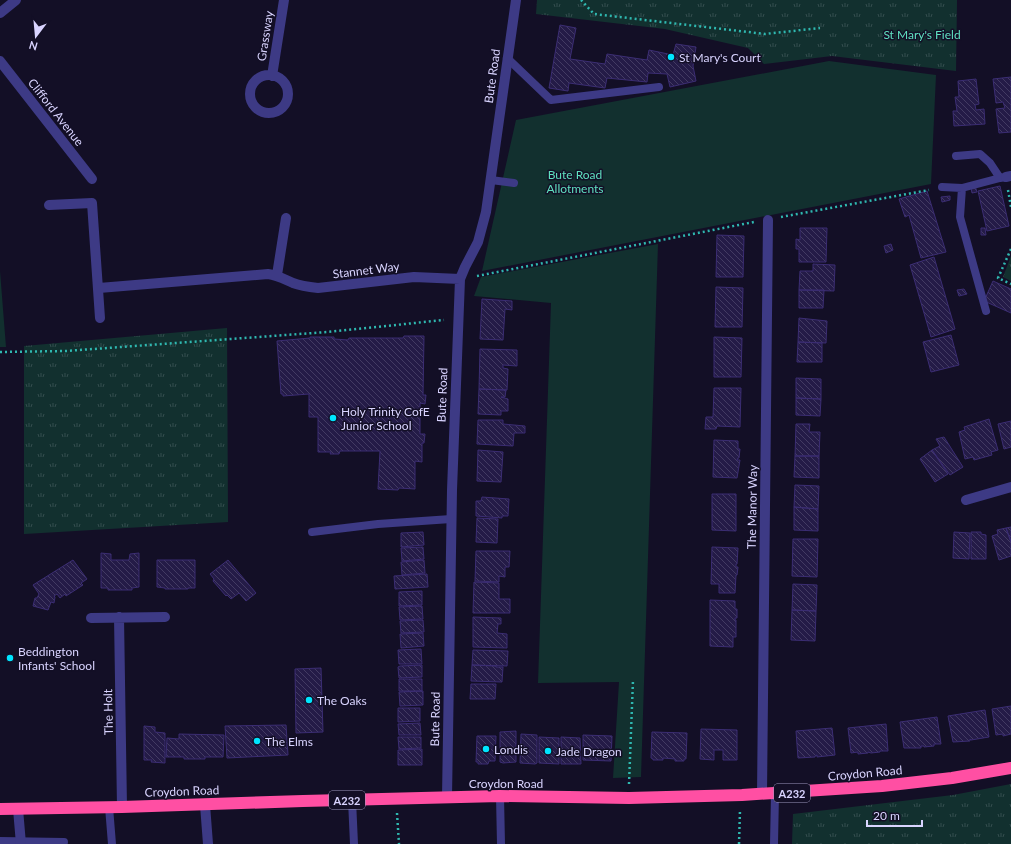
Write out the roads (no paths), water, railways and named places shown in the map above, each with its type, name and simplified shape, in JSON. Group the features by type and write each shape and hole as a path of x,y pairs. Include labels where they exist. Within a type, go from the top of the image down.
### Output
{"highway":[{"name":"Croydon Road","path":"0,809 122,807 447,797 500,796 629,798 775,794 882,786 952,778 1011,768"}],"street":[{"path":"0,13 16,0"},
{"name":"Grassway","path":"272,76 284,0"},
{"name":"Bute Road","path":"447,797 452,519 460,279 478,242 482,228 491,180 516,0"},
{"name":"Clifford Avenue","path":"0,61 92,179"},
{"path":"49,205 92,203 100,318"},
{"path":"277,275 286,218"},
{"name":"The Manor Way","path":"762,794 768,220"},
{"name":"Stannet Way","path":"99,288 268,274 277,275 305,287 318,288 414,277 460,279"},
{"path":"966,500 1011,487"},
{"name":"The Holt","path":"120,617 122,807"},
{"path":"91,618 165,617"},
{"path":"205,804 208,844"},
{"path":"18,808 21,843"}],"lane":[{"path":"507,58 550,100 659,87"},
{"path":"956,156 980,154 1006,177"},
{"path":"942,187 962,188 1006,177"},
{"path":"491,180 514,183"},
{"path":"962,188 960,217 986,311"},
{"path":"312,532 378,524 452,519"},
{"path":"774,844 775,794"},
{"path":"500,796 500,844"},
{"path":"352,800 354,844"},
{"path":"109,807 112,844"},
{"path":"0,841 21,843 64,842"}],"place":[{"name":"St Mary's Court","path":"671,57"},
{"name":"Holy Trinity CofE Junior School","path":"333,418"},
{"name":"Beddington Infants' School","path":"10,658"},
{"name":"The Oaks","path":"309,700"},
{"name":"The Elms","path":"257,741"},
{"name":"Londis","path":"486,749"},
{"name":"Jade Dragon","path":"548,751"}],"park label":[{"name":"St Mary's Field","path":"922,34"},
{"name":"Bute Road Allotments","path":"575,181"}]}
